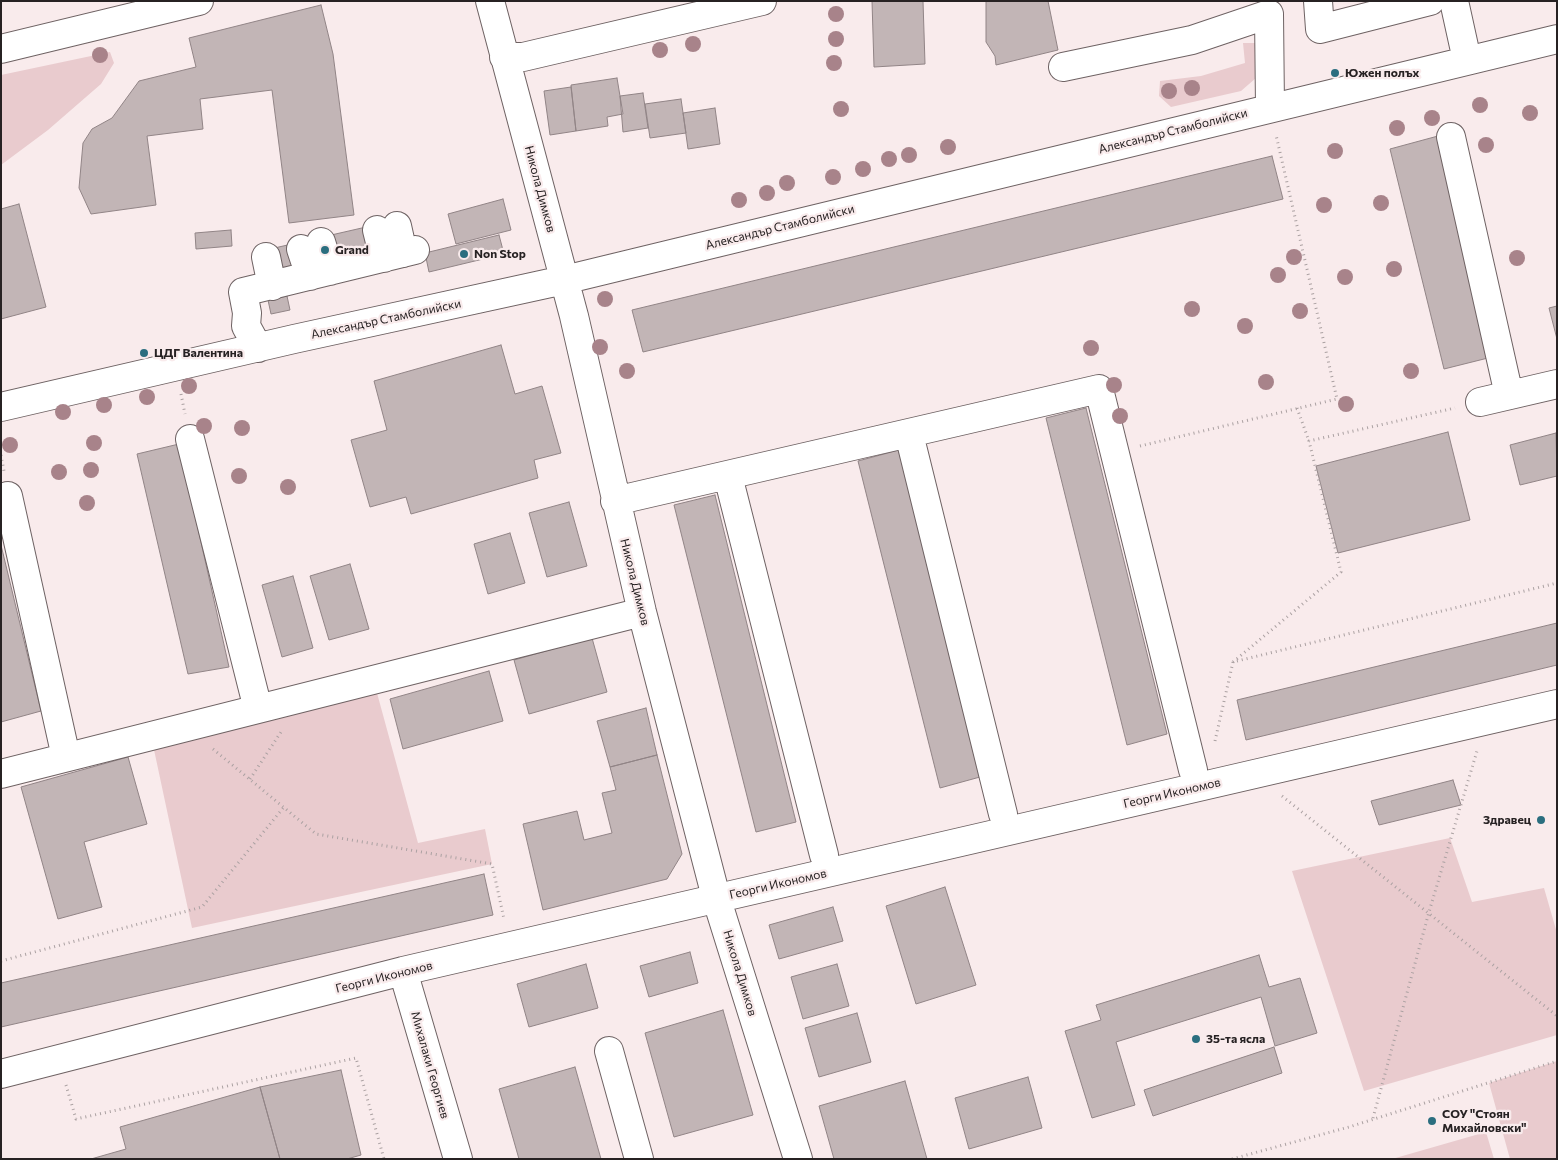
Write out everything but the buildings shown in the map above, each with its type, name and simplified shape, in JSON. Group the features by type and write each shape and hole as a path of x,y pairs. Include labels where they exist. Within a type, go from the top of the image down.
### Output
{"street":[{"path":"1,49 199,1"},
{"name":"Никола Димков","path":"490,1 564,280 642,612 716,898 798,1159"},
{"path":"504,56 523,57 762,1"},
{"path":"1318,1 1320,29 1430,1"},
{"path":"1454,1 1467,60"},
{"path":"1063,68 1192,40 1269,14 1270,107"},
{"name":"Александър Стамболийски","path":"1,407 564,280 1270,107 1557,39"},
{"path":"1452,137 1509,395"},
{"path":"393,255 378,230 393,255"},
{"path":"302,279 293,250 302,279"},
{"path":"258,348 246,326 247,313 243,292 302,279 393,255"},
{"path":"1480,402 1557,384"},
{"path":"615,501 1099,389 1193,770"},
{"path":"909,434 1003,814"},
{"path":"190,440 258,709"},
{"path":"728,476 824,855"},
{"path":"8,496 66,757"},
{"path":"1,774 642,612"},
{"name":"Георги Икономов","path":"1,1074 403,971 1557,704"},
{"name":"Михалаки Георгиев","path":"403,971 458,1159"},
{"path":"609,1052 639,1159"}],"path":[{"path":"1115,452 1337,398 1270,107"},
{"path":"175,368 190,440"},
{"path":"1310,441 1480,402"},
{"path":"1213,747 1233,662 1341,572 1310,441 1297,408"},
{"path":"1233,662 1557,583"},
{"path":"250,779 302,698"},
{"path":"1373,1118 1429,912 1486,720"},
{"path":"187,727 316,834 492,864 510,946"},
{"path":"1254,774 1557,1016"},
{"path":"1,961 202,907 284,807"},
{"path":"59,1060 76,1119 356,1058 384,1159"},
{"path":"1232,1159 1349,1127 1557,1061"}],"shaded area":[{"path":"1243,43 1257,43 1260,63 1256,78 1241,91 1171,107 1159,96 1160,81 1201,76 1245,63"},
{"path":"110,52 114,63 101,84 48,130 1,165 1,75"},
{"path":"377,693 418,843 485,829 492,864 192,928 153,745"},
{"path":"1450,838 1472,902 1544,888 1557,933 1557,1035 1364,1091 1292,871"},
{"path":"1557,1061 1557,1159 1510,1159 1489,1083"},
{"path":"1486,1132 1494,1159 1392,1159"}],"place":[{"name":"Южен полъх","path":"1335,73"},
{"name":"Grand","path":"325,250"},
{"name":"Non Stop","path":"464,254"},
{"name":"ЦДГ Валентина","path":"144,353"},
{"name":"Здравец","path":"1541,820"},
{"name":"35-та ясла","path":"1196,1039"},
{"name":"СОУ \"Стоян Михайловски\"","path":"1432,1121"}]}
